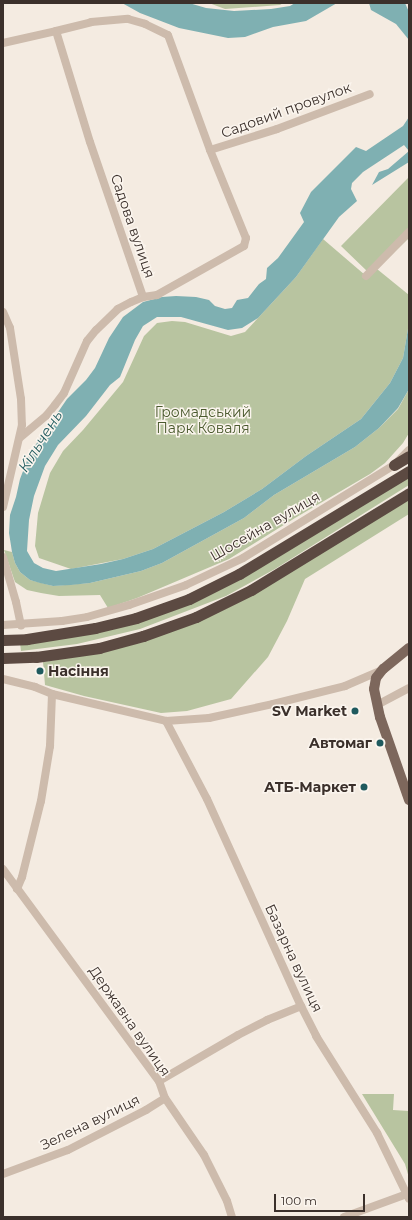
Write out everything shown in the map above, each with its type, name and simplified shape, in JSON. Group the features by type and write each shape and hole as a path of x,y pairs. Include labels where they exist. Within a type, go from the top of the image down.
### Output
{"highway":[{"path":"394,465 409,456"},
{"path":"3,640 62,634 114,624 189,599 239,574 286,547 409,471"},
{"path":"3,658 42,656 99,648 143,636 196,617 251,590 409,494"}],"main road":[{"path":"409,648 383,669 376,678 374,689 377,704 409,800"}],"street":[{"name":"Садовий провулок","path":"56,31 91,22 128,19 145,24 168,35 210,150 246,238 246,243 244,246 157,295 143,297"},
{"path":"3,44 56,31"},
{"name":"Садова вулиця","path":"20,438 47,415 56,405 64,393 87,341 96,330 118,309 143,297 90,142 56,31"},
{"name":"Садовий провулок","path":"210,150 262,134 370,94"},
{"path":"366,276 409,232"},
{"path":"3,312 10,328 21,399 20,438 3,507"},
{"name":"Шосейна вулиця","path":"3,626 87,617 129,605 186,585 243,558 394,465 409,450"},
{"path":"3,557 13,589 21,625"},
{"path":"3,679 35,687 52,694 166,721 209,718 273,704 345,686 383,669"},
{"path":"377,704 409,688"},
{"path":"17,889 22,877 41,801 50,746 52,694"},
{"name":"Базарна вулиця","path":"166,721 207,799 316,1036 378,1133 408,1197"},
{"name":"Державна вулиця","path":"3,869 159,1081 165,1098 204,1155 227,1201 231,1217"},
{"path":"159,1081 238,1035 267,1020 301,1006"},
{"name":"Зелена вулиця","path":"3,1174 68,1150 146,1110 165,1098"},
{"path":"344,1217 408,1197"}],"green space":[{"path":"209,3 283,3 280,5 225,9"},
{"name":"Громадський Парк Коваля","path":"409,177 409,238 377,269 409,295 409,323 403,358 390,383 361,419 306,456 262,489 224,512 153,549 123,559 71,569 39,558 35,546 38,513 50,473 63,451 83,430 123,382 144,336 157,323 172,321 185,322 231,336 245,332 296,277 323,239 365,275 368,272 341,246"},
{"path":"409,389 409,433 403,443 385,463 370,474 229,559 137,598 108,608 100,595 59,596 27,590 15,582 4,550 12,552 15,563 20,572 30,580 53,586 90,583 141,571 162,563 244,518 274,495 355,447 379,428 398,409"},
{"path":"409,474 409,485 275,569 226,596 140,629 77,644 21,651 20,643 174,608"},
{"path":"409,499 409,514 305,579 287,621 268,657 231,699 187,711 161,713 84,696 45,685 43,662 72,657 184,627 227,608 255,593"},
{"path":"362,1094 394,1094 393,1110 409,1111 409,1178 405,1164"}],"water":[{"path":"122,3 189,3 206,8 234,11 271,9 290,6 295,3 337,3 306,21 273,27 245,37 228,38 179,28 140,13"},
{"path":"369,3 405,3 409,12 409,40 396,24 371,10"},
{"name":"Кільчень","path":"409,117 409,151 404,145 363,172 352,183 351,189 357,201 339,217 296,277 258,318 242,328 228,330 181,317 157,317 143,326 135,340 120,377 110,385 86,416 58,445 45,466 34,496 29,520 27,551 34,563 43,568 56,571 101,564 123,559 153,549 224,512 262,489 306,456 361,419 390,383 403,358 409,323 409,389 398,408 379,428 355,447 274,495 244,518 162,563 141,571 90,583 71,585 53,586 40,583 30,580 20,572 15,563 12,552 9,533 10,515 20,479 30,453 67,399 86,380 95,368 109,338 123,317 143,302 162,297 196,297 209,300 215,306 225,309 232,308 237,300 248,298 259,284 266,279 267,268 278,258 304,222 300,213 311,192 356,147 366,151 403,126"},
{"path":"409,151 409,162 372,185 379,172 388,169"}],"place":[{"name":"Насіння","path":"40,671"},
{"name":"SV Market","path":"355,711"},
{"name":"Автомаг","path":"380,743"},
{"name":"АТБ-Маркет","path":"364,787"}]}
